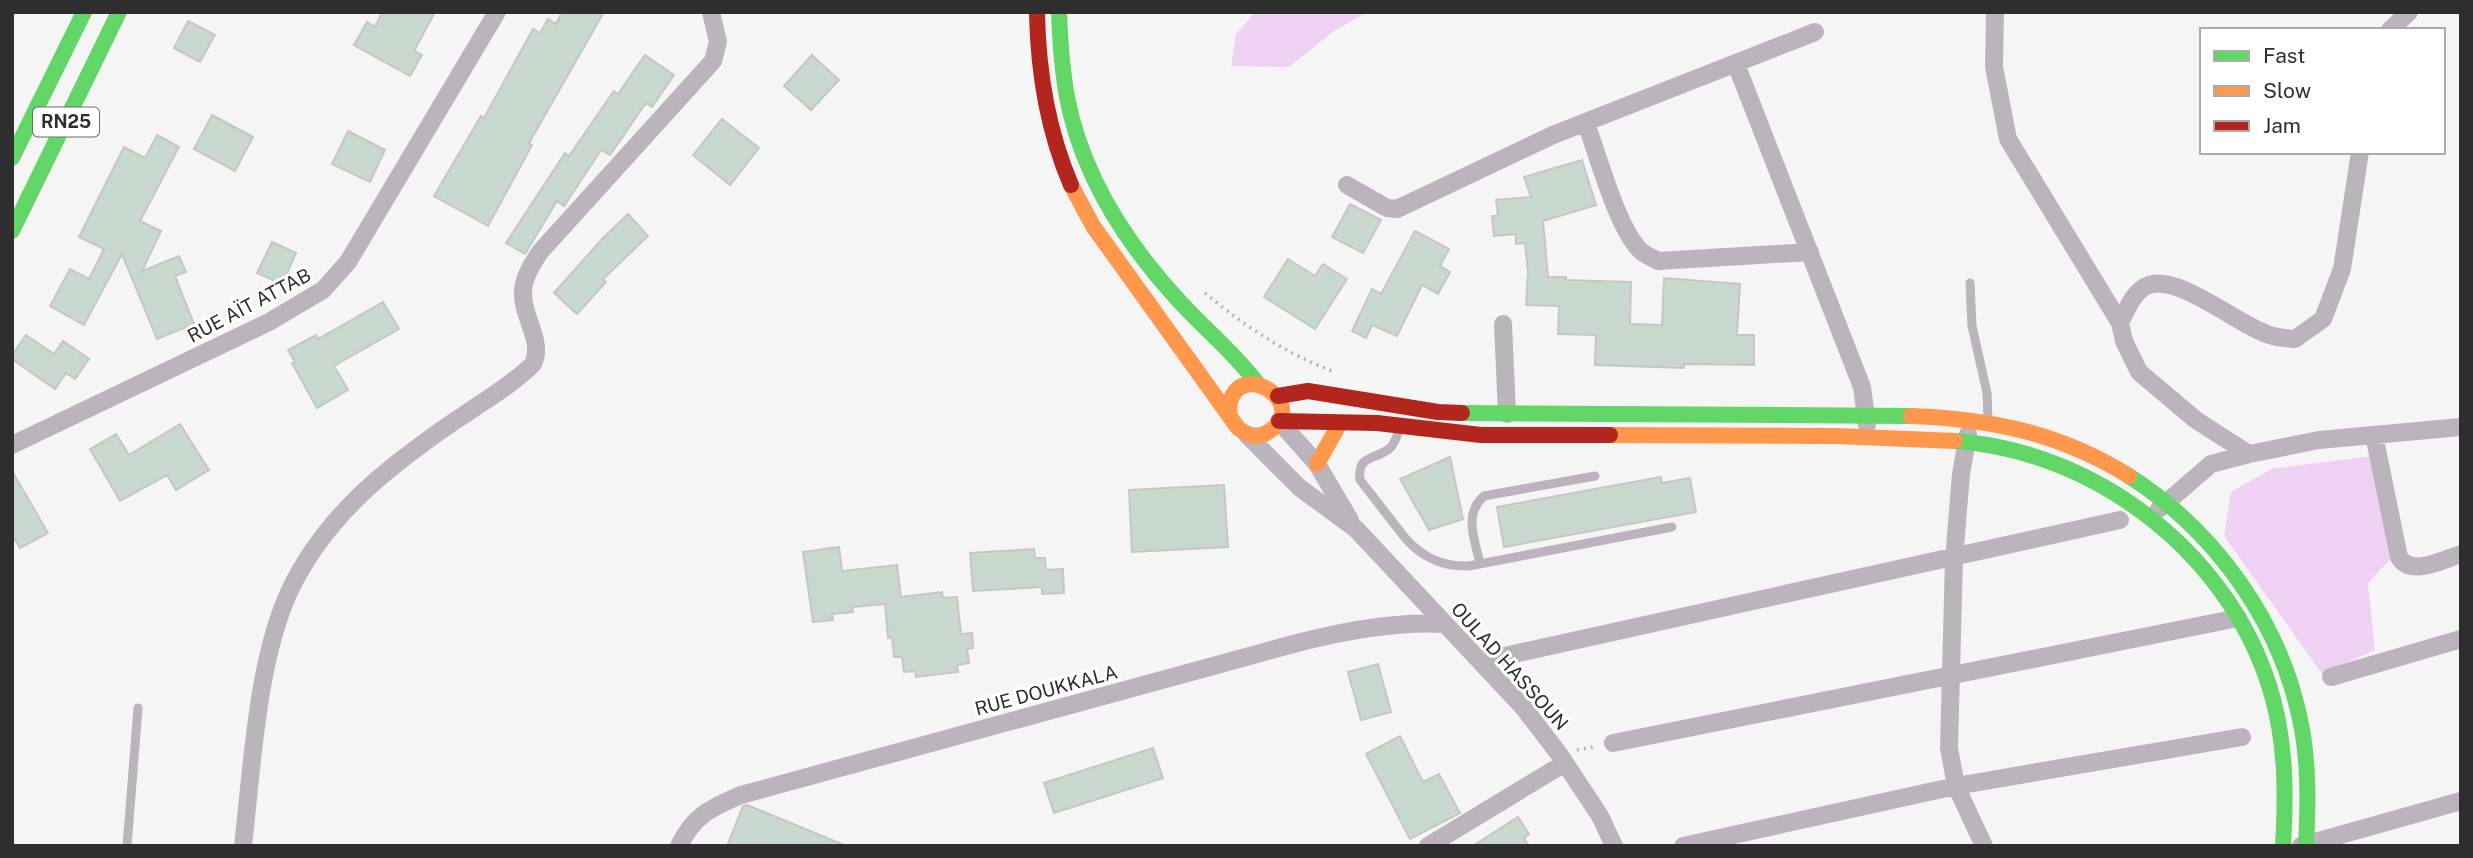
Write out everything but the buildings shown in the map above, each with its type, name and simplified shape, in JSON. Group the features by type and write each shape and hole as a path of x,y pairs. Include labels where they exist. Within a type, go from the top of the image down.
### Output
{"street":[{"name":"RN25","path":"12,158 84,12"},
{"name":"RN25","path":"12,231 119,12"},
{"name":"RUE AÏT ATTAB","path":"12,445 269,322 323,290 348,261 497,12"},
{"path":"243,846 262,688 283,610 302,570 330,528 370,485 439,431 533,364 536,346 523,293 531,267 540,252 713,61 719,42 711,12"},
{"path":"1037,12 1037,51 1043,99 1055,145 1072,189 1096,231 1230,415 1235,426 1246,434 1264,435 1279,421 1281,408 1278,397 1272,390 1258,384 1249,384 1236,392 1230,403 1230,415"},
{"path":"1059,12 1059,49 1065,94 1093,181 1115,221 1151,270 1193,315 1241,360 1258,384"},
{"path":"1995,12 1994,67 2008,139 2120,323 2124,341 2139,372 2196,420 2249,454"},
{"path":"2392,28 2409,12"},
{"path":"1347,185 1387,208 1397,209 1553,135 1815,32"},
{"path":"1736,64 1862,387 1867,436"},
{"path":"1586,123 1622,222 1637,247 1645,254 1658,261 1810,252"},
{"path":"2120,323 2133,298 2148,285 2164,283 2210,302 2272,336 2295,339 2323,319 2342,269 2360,154"},
{"path":"1503,324 1507,414"},
{"path":"1278,397 1308,391 1438,412 1867,416 1979,421 2055,439 2094,456 2131,477 2165,502 2208,541 2244,585 2272,635 2292,688 2304,744 2309,794 2305,845 2461,801"},
{"path":"1669,414 1669,435"},
{"path":"1279,421 1361,422 1482,435 1867,436 1966,442 2011,449 2049,460 2097,481 2152,518 2185,547 2214,581 2238,618 2258,659 2273,703 2283,748 2286,799 2283,846"},
{"name":"OULAD HASSOUN","path":"1279,421 1317,464 1356,529"},
{"path":"1979,421 1966,442 1961,474 1954,559 1949,748 1956,786 1984,846"},
{"path":"1317,464 1340,423"},
{"path":"2152,518 2165,502 2211,464 2319,440 2461,427"},
{"name":"OULAD HASSOUN","path":"1246,434 1300,488 1356,529 1482,661 1523,707 1562,758 1600,816 1614,846"},
{"path":"2374,435 2399,557 2403,564 2414,568 2461,555"},
{"path":"1482,661 1954,559 2120,520"},
{"path":"1613,743 2238,618"},
{"name":"RUE DOUKKALA","path":"679,846 690,826 702,813 741,794 1297,643 1394,625 1445,624"},
{"path":"2331,677 2461,639"},
{"path":"1683,846 1956,786 2242,737"},
{"path":"1428,846 1562,758"}],"lane":[{"path":"1970,283 1973,338 1988,400 1979,421"},
{"path":"1401,426 1389,448 1371,456 1363,463 1359,474 1362,486 1406,539 1434,561 1457,566 1480,564 1672,527"},
{"path":"1480,564 1471,518 1473,509 1484,496 1595,476"},
{"path":"127,846 138,708"}],"path":[{"path":"1205,293 1236,319 1304,360 1342,375"},
{"path":"1562,758 1613,743"}],"shaded area":[{"path":"1255,12 1367,12 1334,31 1289,67 1231,66 1236,34"},
{"path":"2373,456 2394,555 2368,583 2375,650 2322,674 2224,536 2231,492 2271,469"}],"traffic: fast":[{"path":"12,158 84,12"},
{"path":"12,231 119,12"},
{"path":"1059,12 1067,97 1074,126 1095,182 1125,233 1161,281 1258,384"},
{"path":"1462,413 1911,416"},
{"path":"1955,441 2008,449 2060,466 2109,490 2154,521 2194,558 2228,601 2254,648 2273,699 2284,772 2283,846"},
{"path":"2129,476 2160,498 2216,552 2240,582 2278,650 2291,686 2304,739 2307,785 2306,846"}],"traffic: slow":[{"path":"1071,185 1093,226 1238,428 1252,435 1264,434 1279,422 1282,411 1279,400 1271,392 1249,384 1238,388 1231,399 1229,415"},
{"path":"1911,416 1969,421 2024,431 2077,449 2129,476"},
{"path":"1317,464 1340,423"},
{"path":"1610,435 1836,436 1955,441"}],"traffic: jam":[{"path":"1037,12 1045,100 1071,185"},
{"path":"1278,396 1308,391 1438,412 1462,413"},
{"path":"1279,421 1377,423 1481,435 1610,435"}]}
